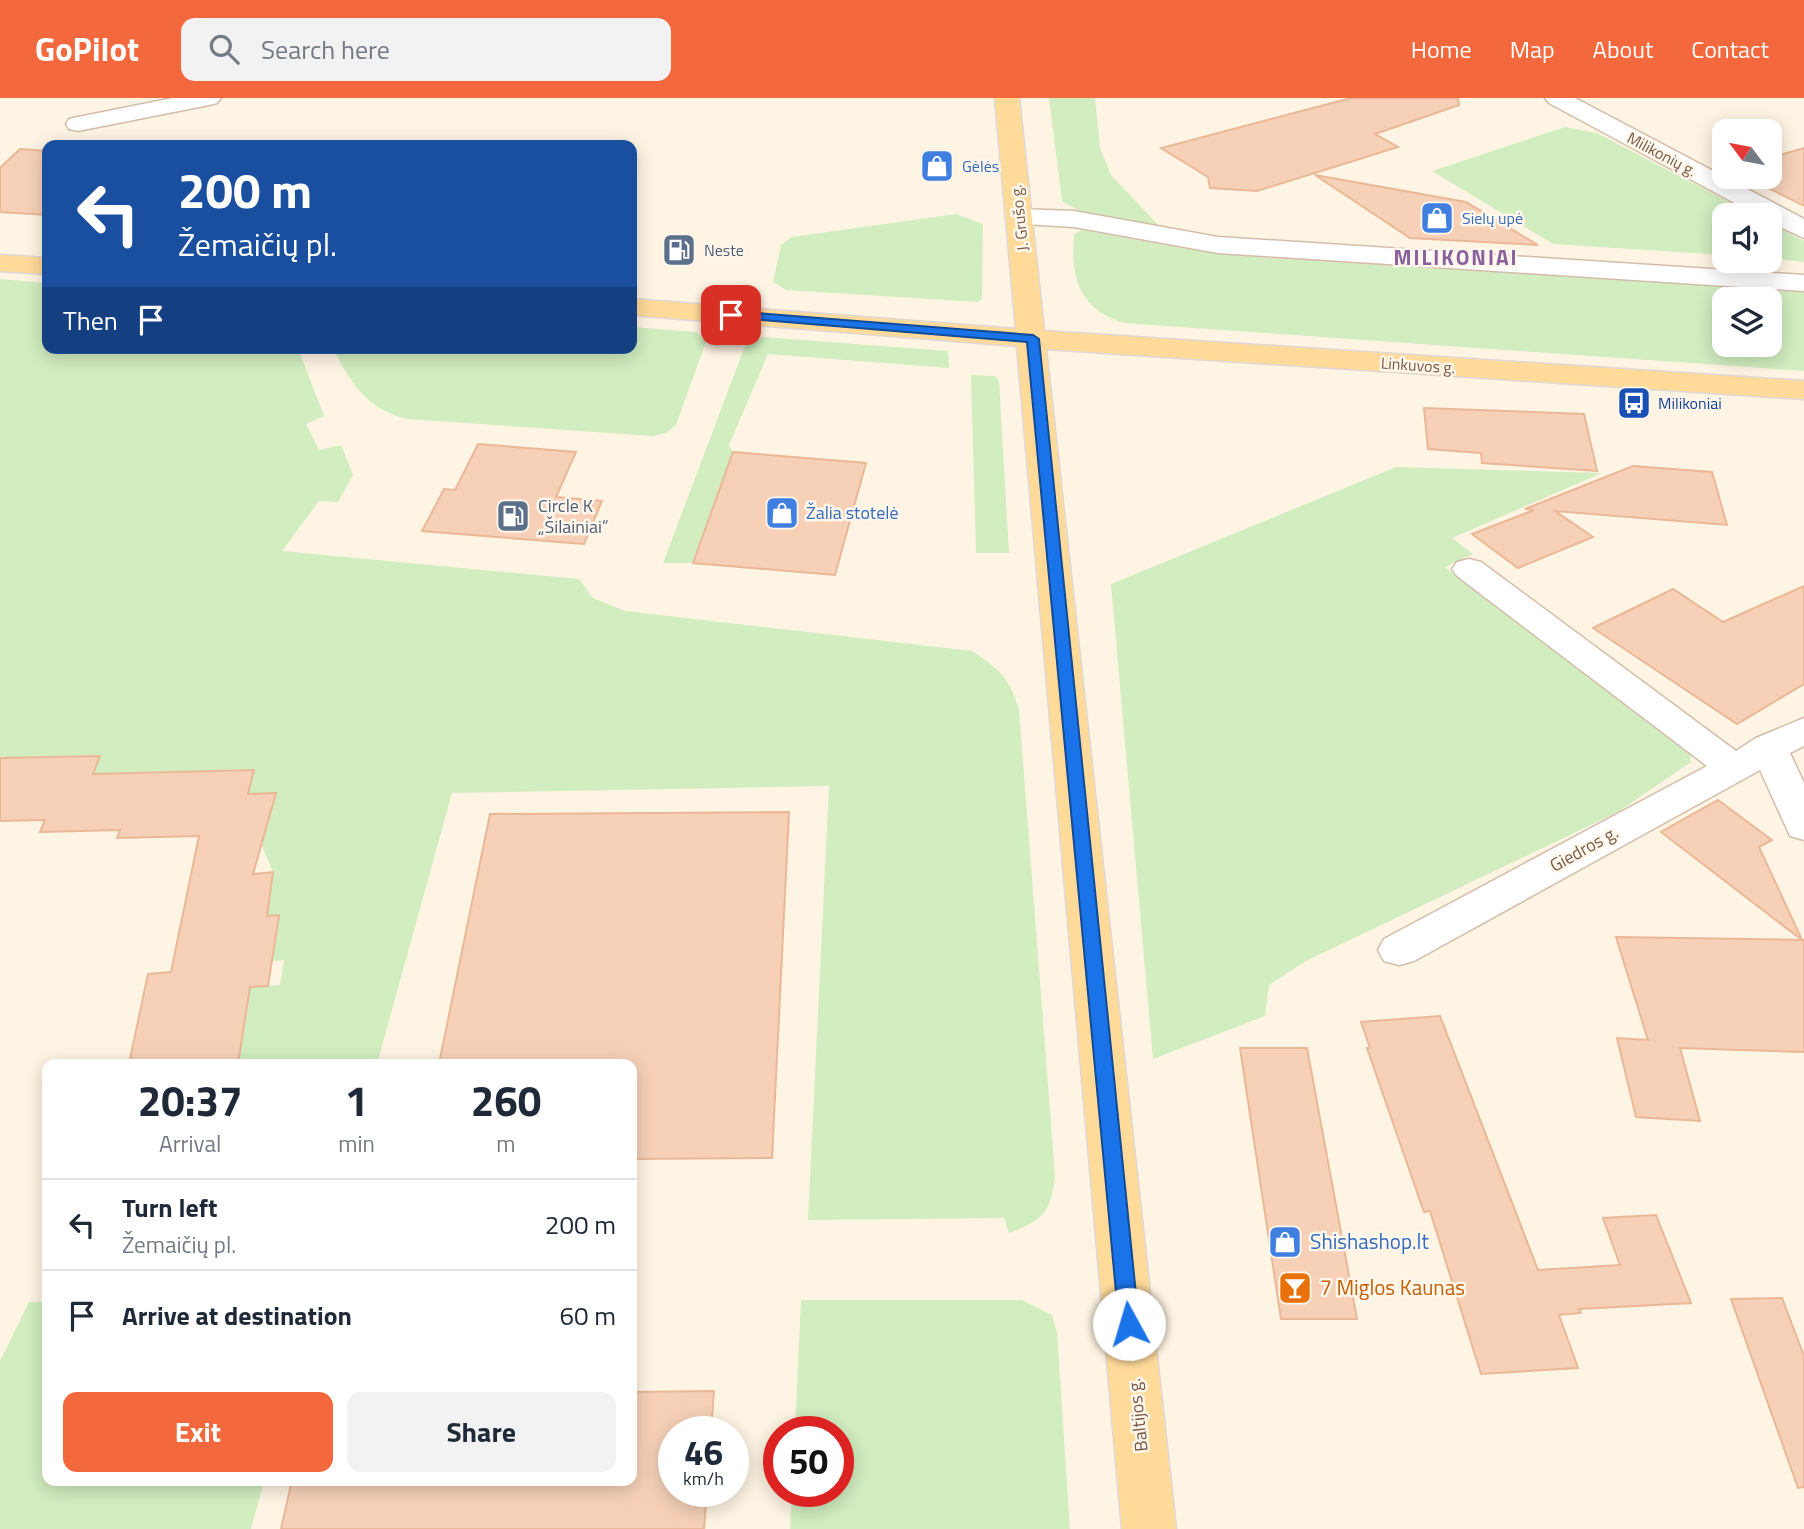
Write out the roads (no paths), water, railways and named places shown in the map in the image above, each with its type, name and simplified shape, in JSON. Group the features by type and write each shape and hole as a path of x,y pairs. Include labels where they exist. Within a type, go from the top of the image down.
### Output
{"main road":[{"name":"J. Grušo g.","path":"1007,98 1033,339"},
{"path":"0,263 42,266"},
{"name":"Linkuvos g.","path":"637,307 1033,339 1804,390"},
{"name":"Baltijos g.","path":"1033,339 1149,1529"}],"street":[{"path":"78,124 209,98"},
{"name":"Milikonių g.","path":"1557,98 1804,230"},
{"path":"1018,216 1074,219 1218,245 1804,284"},
{"path":"1469,569 1733,766"},
{"name":"Giedros g.","path":"1399,950 1733,766 1804,730"},
{"path":"1769,747 1804,826"}],"place":[{"name":"Gėlės","path":"937,166"},
{"name":"Sielų upė","path":"1437,218"},
{"name":"Neste","path":"679,250"},
{"name":"Milikoniai","path":"1634,403"},
{"name":"Žalia stotelė","path":"782,513"},
{"name":"Circle K „Šilainiai“","path":"513,516"},
{"name":"Shishashop.lt","path":"1285,1242"},
{"name":"7 Miglos Kaunas","path":"1295,1288"}],"district":[{"name":"MILIKONIAI","path":"1456,258"}]}
